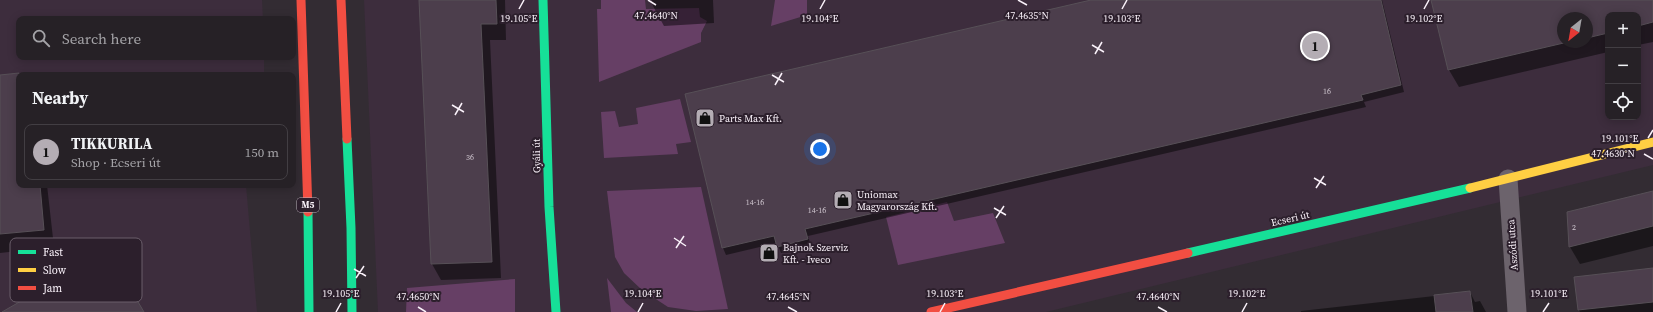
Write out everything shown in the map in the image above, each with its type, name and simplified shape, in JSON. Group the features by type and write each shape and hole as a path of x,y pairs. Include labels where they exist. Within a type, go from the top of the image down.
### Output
{"street":[{"name":"M5","path":"301,0 309,244 309,312"},
{"path":"341,0 351,228 352,312"},
{"name":"Gyáli út","path":"544,0 549,207 556,312"},
{"name":"Ecseri út","path":"931,312 971,308 1508,179 1653,142"},
{"name":"Aszódi utca","path":"1508,179 1517,312"}],"shaded area":[{"path":"0,0 262,0 263,16 16,16 16,60 264,60 264,72 16,72 16,188 246,188 257,312 0,312"},
{"path":"364,0 1653,0 1653,165 1046,312 378,312"},
{"path":"601,0 645,0 646,9 699,8 700,17 707,21 701,33 701,42 599,82 597,9 601,9"},
{"path":"775,0 807,0 807,15 771,26"},
{"path":"680,99 691,142 676,144 678,154 604,158 601,112 615,111 619,127 638,124 636,108"},
{"path":"701,187 728,309 696,311 668,307 642,290 624,273 615,257 607,191"},
{"path":"947,202 954,221 993,213 1005,243 898,265 886,217"},
{"path":"607,278 626,303 637,312 611,312"},
{"path":"515,279 515,312 406,312 407,288"}],"building":[{"path":"419,0 496,0 497,24 481,24 492,262 431,264"},
{"path":"1091,0 1381,0 1401,85 1361,95 1363,100 805,229 808,239 777,247 774,236 722,248 685,94"},
{"path":"1431,0 1653,0 1653,22 1641,25 1641,12 1605,12 1605,34 1593,37 1593,12 1557,12 1557,45 1448,70"},
{"path":"16,73 16,188 40,188 44,230 0,234 0,75"},
{"path":"1653,191 1653,226 1569,247 1567,212"},
{"path":"1653,268 1653,302 1578,310 1574,277"},
{"path":"1470,291 1473,312 1436,312 1434,295"},
{"path":"19,302 138,302 144,312 2,312"}],"traffic: fast":[{"path":"543,0 549,207 556,312"},
{"path":"347,139 351,228 352,312"},
{"path":"1188,253 1470,188"},
{"path":"308,212 309,312"}],"traffic: slow":[{"path":"1470,188 1653,142"}],"traffic: jam":[{"path":"301,0 308,212"},
{"path":"341,0 347,139"},
{"path":"931,312 1188,253"}],"place":[{"name":"TIKKURILA","path":"1315,46"},
{"name":"Parts Max Kft.","path":"705,118"},
{"name":"Uniomax Magyarország Kft.","path":"843,200"},
{"name":"Bajnok Szerviz Kft. - Iveco","path":"769,253"}]}
